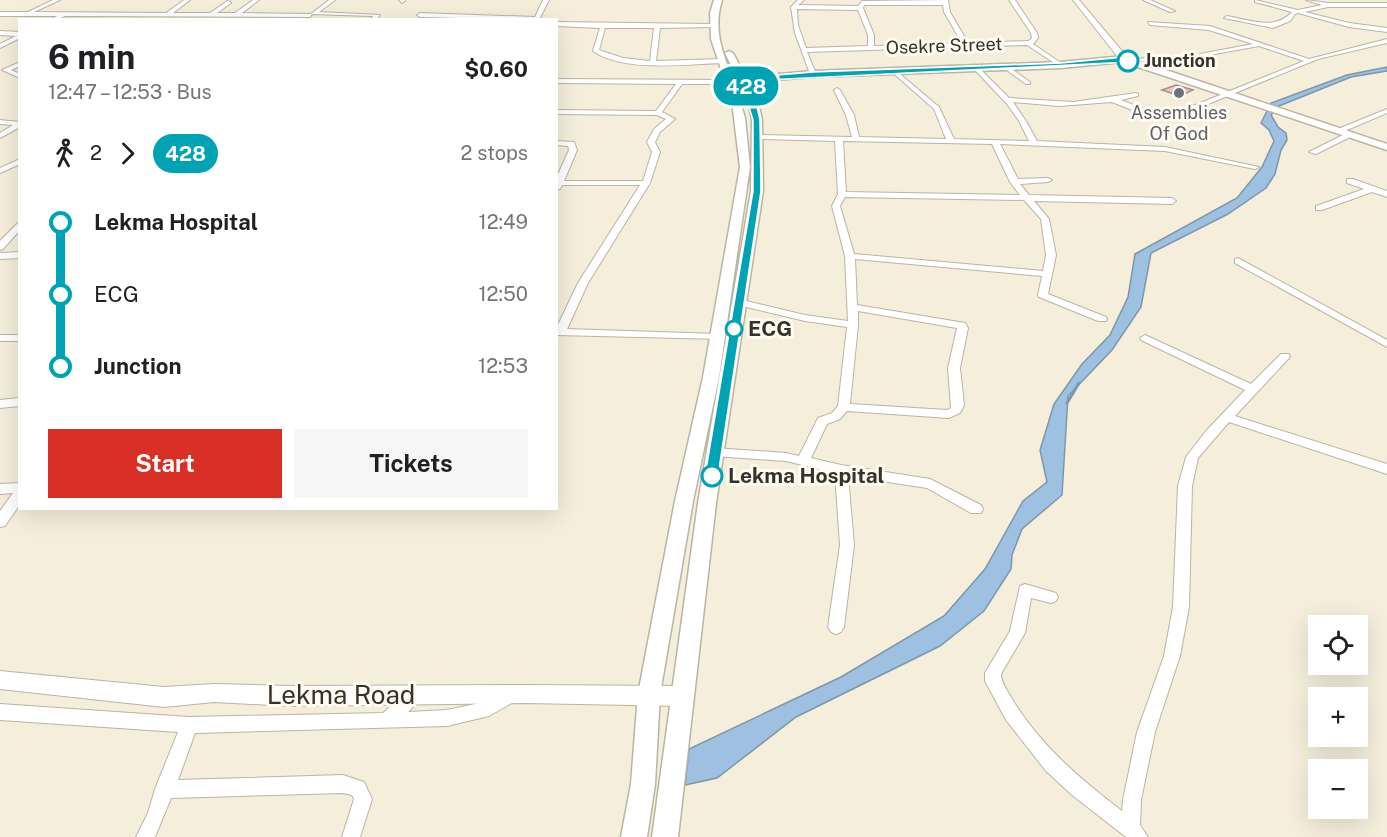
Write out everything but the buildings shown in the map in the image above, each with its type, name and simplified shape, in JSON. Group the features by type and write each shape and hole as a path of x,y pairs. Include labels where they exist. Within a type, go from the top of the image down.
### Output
{"main road":[{"path":"664,837 714,452 757,191 758,137 753,102 735,81 723,61 712,26 718,0"},
{"path":"634,837 643,784 649,694 684,501 718,337 745,167 744,135 736,98 735,81 722,26 723,7 727,0"},
{"path":"735,81 813,74 1006,68 1126,60 1387,147"}],"street":[{"path":"26,14 57,0"},
{"path":"168,14 187,0"},
{"path":"231,16 256,0"},
{"path":"313,16 332,0"},
{"path":"537,18 546,0"},
{"path":"801,0 794,7 793,26 805,50 813,74"},
{"path":"842,0 861,6"},
{"name":"Osekre Street","path":"805,50 1034,41 1034,33 1012,0"},
{"path":"1076,0 1126,60 1165,57"},
{"path":"1146,0 1172,11"},
{"path":"1258,0 1293,13 1349,25 1387,30"},
{"path":"1309,0 1328,5 1387,5"},
{"path":"212,15 229,2"},
{"path":"794,7 945,2 947,12 966,45"},
{"path":"1227,18 1273,26 1287,20 1293,13 1328,5"},
{"path":"861,6 871,35 871,48"},
{"path":"1374,6 1387,11"},
{"path":"0,14 313,16 327,13 378,15 375,18"},
{"path":"56,18 64,14"},
{"path":"97,18 105,14"},
{"path":"116,18 124,14"},
{"path":"420,15 507,18"},
{"path":"1150,23 1210,27 1310,61"},
{"path":"558,24 657,28 712,26"},
{"path":"603,26 596,51 621,59 723,61"},
{"path":"653,61 657,28"},
{"path":"0,33 18,35"},
{"path":"0,46 18,36"},
{"path":"1114,100 1158,117 1169,118 1223,94 1310,61 1387,41"},
{"path":"1028,43 1061,65"},
{"path":"1200,56 1258,44"},
{"path":"18,65 5,70 18,75"},
{"path":"976,68 1010,100 1026,124 1034,142"},
{"path":"1006,68 1028,83"},
{"path":"894,71 937,108 951,141"},
{"path":"590,81 593,72"},
{"path":"558,81 735,81"},
{"path":"657,113 680,82"},
{"path":"837,90 850,115 856,139"},
{"path":"1010,100 1065,106 1136,95"},
{"path":"1337,131 1387,111"},
{"path":"558,112 657,113 671,119 657,131 651,142 656,152 645,183 583,284 558,332 718,337"},
{"path":"0,122 18,124"},
{"path":"0,136 18,125"},
{"path":"1313,152 1350,135"},
{"path":"758,137 1034,142 1166,149 1255,167"},
{"path":"803,461 822,421 836,416 844,407 853,325 850,256 836,206 842,194 838,138"},
{"path":"994,141 1014,182 1045,219 1050,240 1051,264 1043,295 1102,319"},
{"path":"558,143 573,147 558,186 645,183"},
{"path":"0,164 16,163"},
{"path":"0,171 16,163"},
{"path":"1014,182 1048,180"},
{"path":"1350,181 1387,194"},
{"path":"1319,208 1372,189"},
{"path":"842,194 1028,200 1172,201"},
{"path":"0,247 18,226"},
{"path":"0,256 18,255"},
{"path":"850,256 1047,274"},
{"path":"1239,261 1387,344"},
{"path":"738,302 805,318 853,325"},
{"path":"844,407 949,414 956,410 958,405 954,368 963,328 961,325 852,308"},
{"path":"0,338 18,338"},
{"path":"1145,338 1254,390"},
{"path":"1135,833 1132,800 1146,732 1172,656 1181,607 1185,486 1192,457 1226,417 1286,356"},
{"path":"0,404 18,402"},
{"path":"1226,417 1387,469"},
{"path":"714,452 786,457 841,470 930,484 976,509"},
{"path":"836,627 847,544 841,470"},
{"path":"0,489 18,488"},
{"path":"0,522 18,497"},
{"path":"1051,597 1025,591 1017,633 993,673 993,681 1012,714 1052,765 1078,789 1135,833"},
{"name":"Lekma Road","path":"0,680 164,697 214,693 290,696 649,694 683,696"},
{"path":"0,712 189,725 387,721 447,718 483,710 512,694"},
{"path":"387,721 414,695"},
{"path":"145,837 189,725"},
{"path":"164,789 343,784 358,788 363,799 351,837"}],"water":[{"path":"1387,67 1387,71 1351,77 1279,106 1271,115 1278,127 1286,133 1287,140 1281,150 1275,174 1266,188 1228,214 1151,253 1141,307 1112,350 1068,396 1062,495 1022,529 1012,555 1011,569 984,611 940,646 796,717 717,778 685,785 689,749 841,677 944,616 985,569 1023,501 1047,482 1040,450 1054,404 1082,364 1110,335 1128,297 1135,254 1237,198 1262,167 1274,141 1269,130 1261,123 1271,103 1347,75"}],"waterway":[{"path":"1067,403 1079,383"}],"bus line":[{"name":"428","path":"712,476 759,166 757,120 753,102 742,80 813,74 1061,65 1124,59 1128,61"}],"place":[{"name":"Junction","path":"1128,61"},
{"name":"Assemblies Of God","path":"1179,93"},
{"name":"ECG","path":"734,329"},
{"name":"Lekma Hospital","path":"712,476"}]}
